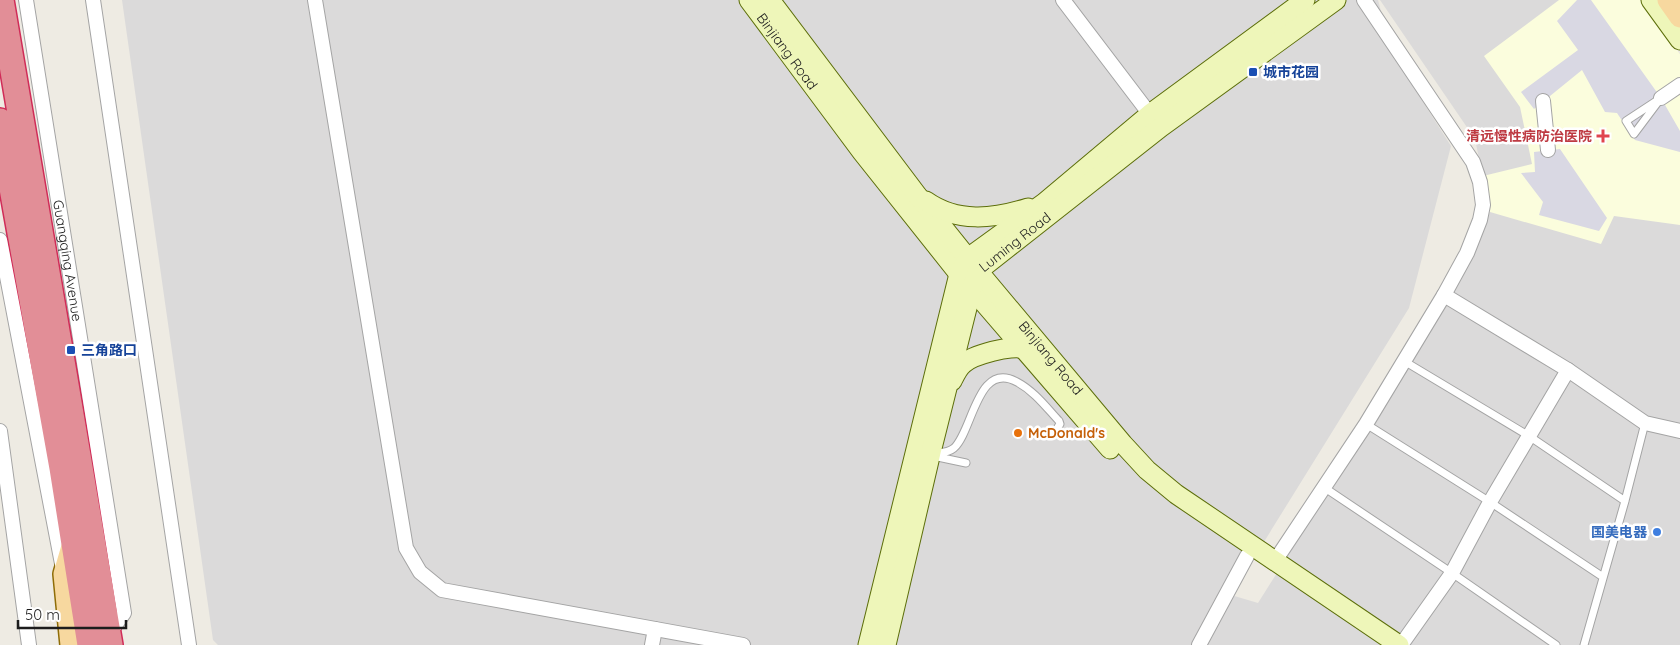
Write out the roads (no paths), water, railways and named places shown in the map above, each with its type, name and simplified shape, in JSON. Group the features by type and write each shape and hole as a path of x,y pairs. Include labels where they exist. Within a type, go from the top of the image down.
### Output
{"highway":[{"name":"Guangqing Avenue","path":"1,0 103,642"},
{"path":"0,121 74,540 103,642"}],"main road":[{"path":"1668,0 1680,17"},
{"path":"71,645 64,574 74,540"}],"street":[{"name":"Guangqing Avenue","path":"26,0 124,613 103,642"},
{"path":"93,0 190,645"},
{"path":"315,0 406,548 420,572 442,590 743,645"},
{"name":"Binjiang Road","path":"749,0 862,152 1147,470 1176,494 1400,645"},
{"name":"Binjiang Road","path":"770,0 917,195 1023,349 1113,452 1168,504 1376,645"},
{"path":"1063,0 1156,121"},
{"name":"Luming Road","path":"886,645 930,453 946,395 969,273 1305,0"},
{"name":"Luming Road","path":"868,645 969,273 1044,203 1156,121 1336,0"},
{"path":"1275,561 1366,424 1444,295 1480,220 1483,205 1480,182 1473,162 1364,0"},
{"path":"1651,0 1680,40"},
{"path":"1662,98 1680,85"},
{"path":"1543,101 1548,150"},
{"path":"917,195 944,212 975,218 1010,214 1044,203"},
{"path":"0,240 64,574"},
{"path":"1444,295 1568,370 1646,423 1680,431"},
{"path":"946,395 958,369 967,360 1010,348 1017,347 1023,349"},
{"path":"1400,645 1452,573 1490,502 1568,370"},
{"path":"0,431 29,645"},
{"path":"1199,645 1247,556"},
{"path":"652,645 655,629"}],"lane":[{"path":"1662,98 1640,127 1634,134 1626,121 1662,98"},
{"path":"1404,361 1529,436 1625,501"},
{"path":"930,453 944,452 956,446 977,402 992,381 998,378 1014,380 1030,390 1059,420 1060,424 1058,427"},
{"path":"1584,645 1646,423"},
{"path":"1366,424 1490,502 1603,577"},
{"path":"930,453 966,463"},
{"path":"1325,488 1556,645"}],"place":[{"name":"城市花园","path":"1253,72"},
{"name":"清远慢性病防治医院","path":"1603,136"},
{"name":"三角路口","path":"71,350"},
{"name":"McDonald's","path":"1018,433"},
{"name":"国美电器","path":"1657,532"}]}
